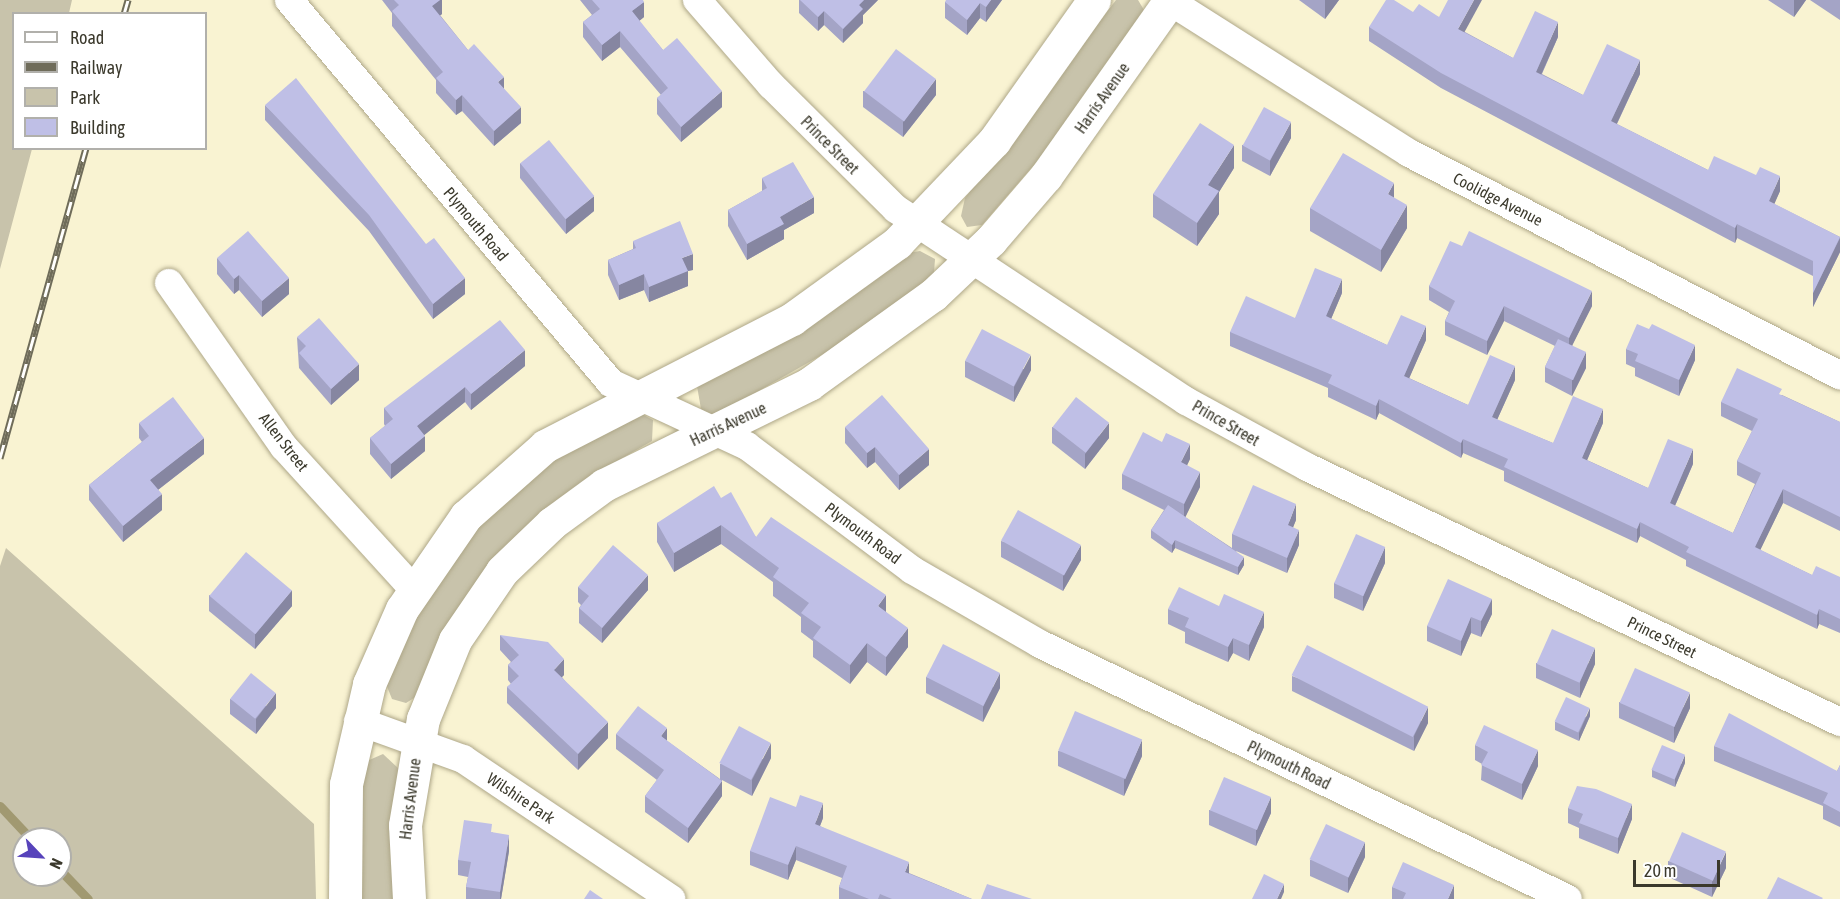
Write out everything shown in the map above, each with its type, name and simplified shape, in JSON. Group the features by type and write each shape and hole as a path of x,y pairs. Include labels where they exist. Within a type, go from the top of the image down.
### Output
{"street":[{"name":"Plymouth Road","path":"290,0 601,374 636,397 715,431 756,452 912,570 1040,644 1568,899"},
{"name":"Prince Street","path":"697,0 814,130 917,225 1260,443 1840,722"},
{"path":"345,899 343,804 358,722 375,666 414,590 496,484 545,446 636,397 792,319 917,225 994,141 1094,0"},
{"name":"Harris Avenue","path":"409,899 404,834 418,740 455,639 510,563 604,485 835,369 973,259 1046,176 1169,0"},
{"name":"Coolidge Avenue","path":"1169,0 1409,153 1840,375"},
{"name":"Allen Street","path":"169,283 284,447 414,590"},
{"name":"Wilshire Park","path":"358,722 418,740 463,759 671,899"}],"green space":[{"path":"0,0 72,0 69,12 12,12 12,150 32,150 0,269"},
{"path":"1116,0 1138,0 1144,10 1058,137 982,225 967,227 961,216 965,198"},
{"path":"920,251 935,259 934,273 869,328 713,417 701,409 697,386 908,253"},
{"path":"636,411 653,420 652,441 619,460 414,698 406,703 392,699 386,684 408,625 483,519 541,466"},
{"path":"6,548 314,824 316,899 0,899 0,566"},
{"path":"383,754 398,768 397,899 357,899 353,833 367,761"}],"building":[{"path":"394,0 440,0 432,6 468,50 474,44 504,77 498,82 521,107 494,131 462,95 456,100 436,78 443,72 392,11 399,5"},
{"path":"592,0 643,0 644,2 632,11 663,50 677,38 722,91 681,127 657,98 668,88 620,31 602,45 583,22 600,9"},
{"path":"800,0 864,0 859,5 863,9 843,29 824,11 818,17"},
{"path":"946,0 991,0 986,7 980,3 967,20 945,2"},
{"path":"1386,0 1394,0 1413,12 1419,4 1439,17 1448,0 1474,0 1458,29 1513,58 1535,11 1558,22 1536,72 1583,95 1607,44 1640,60 1611,121 1708,170 1714,156 1756,175 1760,167 1780,176 1769,201 1840,237 1813,293 1813,261 1737,224 1735,228 1441,73 1369,27"},
{"path":"896,49 936,79 904,121 864,91"},
{"path":"296,78 426,244 434,238 465,278 433,304 369,215 265,105"},
{"path":"1264,107 1291,122 1270,161 1243,145"},
{"path":"1200,123 1234,145 1208,185 1219,191 1197,223 1153,194"},
{"path":"549,140 594,196 566,219 520,163"},
{"path":"1343,153 1394,183 1388,194 1407,205 1381,250 1310,208"},
{"path":"793,162 814,197 780,217 784,224 747,244 728,210 767,188 762,178"},
{"path":"680,221 693,254 682,258 688,271 649,287 644,274 619,285 608,260 636,248 633,241"},
{"path":"248,231 289,278 262,301 239,275 234,279 217,258"},
{"path":"1469,231 1592,291 1569,338 1504,306 1487,341 1445,321 1455,301 1429,286 1450,241 1462,246"},
{"path":"1315,268 1342,279 1326,316 1387,345 1401,315 1426,326 1404,376 1468,405 1490,355 1515,366 1492,417 1553,443 1573,396 1603,409 1582,458 1648,488 1668,439 1693,449 1670,503 1733,533 1761,473 1737,461 1758,419 1721,402 1737,368 1782,389 1779,394 1840,422 1840,517 1783,489 1755,547 1812,575 1816,566 1840,577 1840,619 1819,609 1817,615 1686,552 1689,547 1640,522 1637,529 1504,467 1508,459 1463,439 1461,443 1379,399 1376,406 1328,383 1332,375 1230,332 1246,296 1295,318"},
{"path":"319,318 359,364 331,389 299,353 306,346 297,337"},
{"path":"500,320 525,350 471,394 465,387 417,426 425,436 391,464 370,438 393,419 384,408"},
{"path":"1637,324 1649,329 1652,324 1695,345 1679,380 1635,361 1638,354 1626,349"},
{"path":"982,329 1031,355 1014,387 965,361"},
{"path":"1558,339 1586,352 1573,380 1545,367"},
{"path":"882,395 929,449 899,475 875,447 867,453 845,427"},
{"path":"173,397 204,438 150,480 162,494 123,526 89,485 149,436 139,423"},
{"path":"1076,397 1109,423 1086,453 1053,427"},
{"path":"1143,432 1162,442 1166,433 1190,444 1181,462 1200,472 1184,504 1122,474"},
{"path":"1253,485 1296,504 1288,525 1299,530 1287,558 1232,534"},
{"path":"714,486 721,498 731,492 756,537 771,517 886,595 878,606 908,628 886,657 867,643 850,665 813,638 821,627 801,613 809,603 773,577 779,568 721,525 674,553 657,523"},
{"path":"1168,505 1244,557 1238,567 1175,540 1172,545 1151,530"},
{"path":"1018,510 1081,545 1064,576 1001,541"},
{"path":"1356,534 1385,547 1363,596 1334,583"},
{"path":"613,545 648,575 602,628 579,608 589,596 578,587"},
{"path":"246,552 292,591 255,634 209,596"},
{"path":"1448,579 1492,599 1481,621 1471,617 1461,641 1427,626"},
{"path":"1179,587 1219,606 1224,594 1264,612 1249,645 1233,638 1228,647 1185,627 1189,618 1168,609"},
{"path":"1552,629 1595,648 1579,683 1537,664"},
{"path":"500,635 548,642 564,659 554,670 608,722 578,754 507,687 519,676 508,665 519,655"},
{"path":"943,644 1000,673 983,706 926,677"},
{"path":"1307,645 1428,707 1413,737 1292,675"},
{"path":"1635,668 1690,692 1674,727 1620,703"},
{"path":"251,673 276,693 255,719 230,699"},
{"path":"1566,697 1590,708 1578,732 1555,721"},
{"path":"638,706 667,728 661,736 722,781 688,828 645,796 664,770 616,734"},
{"path":"1075,711 1142,740 1125,779 1058,751"},
{"path":"1729,713 1837,771 1840,765 1840,812 1823,803 1828,793 1714,746"},
{"path":"1484,725 1538,750 1522,784 1481,765 1488,752 1475,745"},
{"path":"739,726 771,743 751,780 719,763"},
{"path":"1662,745 1685,755 1674,780 1651,770"},
{"path":"1224,777 1271,797 1257,830 1210,810"},
{"path":"1577,786 1596,789 1632,804 1618,838 1579,823 1583,814 1568,808"},
{"path":"800,795 823,803 815,824 909,862 905,872 972,899 892,899 880,894 878,899 869,899 839,887 847,866 796,846 788,865 750,851 770,797 796,807"},
{"path":"464,820 492,824 491,832 509,835 500,892 466,887 471,862 458,860"},
{"path":"1326,824 1365,842 1348,878 1310,859"},
{"path":"1682,832 1726,852 1713,881 1669,861"},
{"path":"1403,862 1454,885 1448,899 1403,899 1406,893 1392,887"},
{"path":"1264,874 1284,884 1277,899 1252,899"},
{"path":"1778,877 1823,898 1767,899"},
{"path":"987,884 1032,899 981,899"},
{"path":"590,890 603,899 584,899"}],"waterway":[{"path":"0,806 20,827"},
{"path":"72,882 88,899"}],"railway":[{"path":"125,12 128,0"},
{"path":"0,458 85,150"}]}
